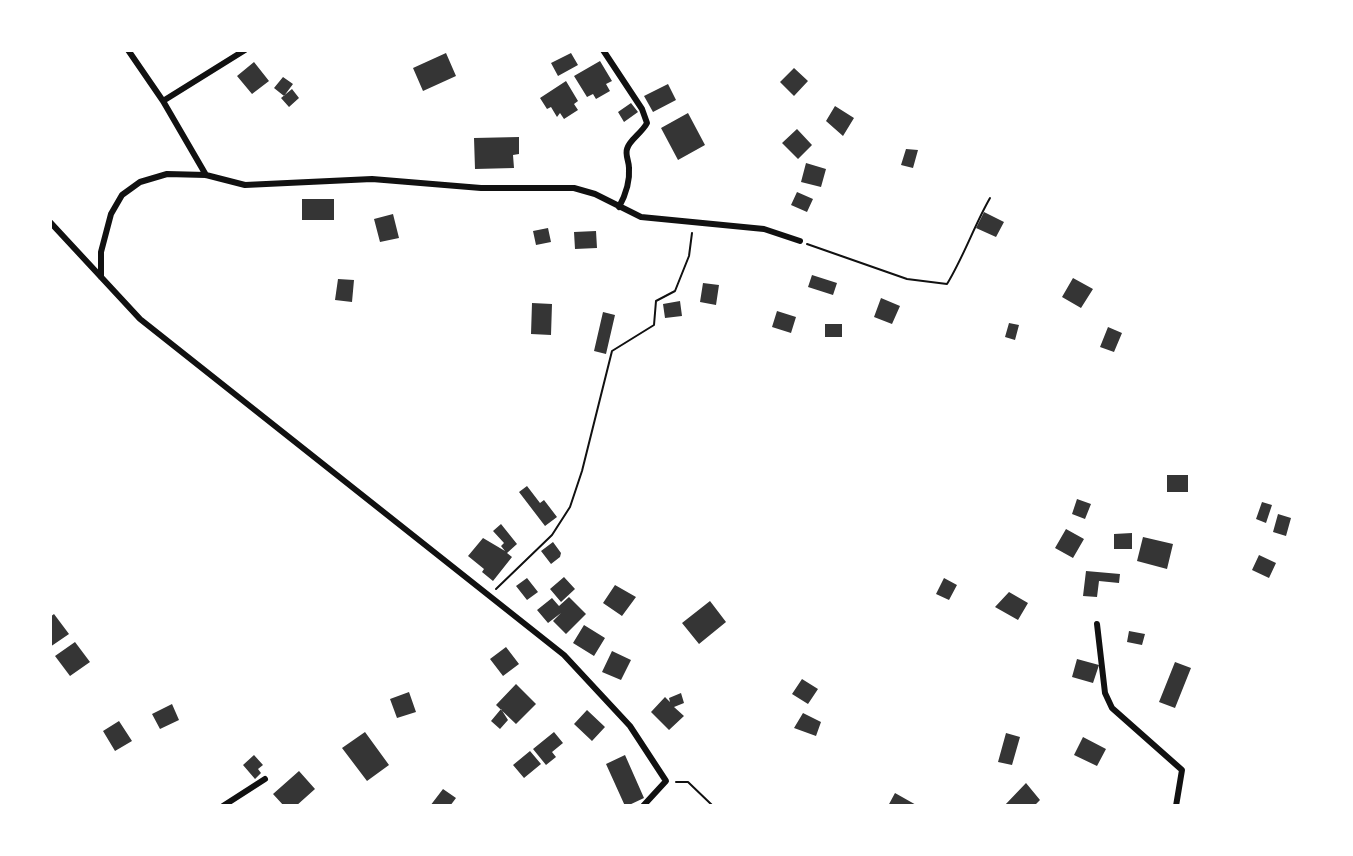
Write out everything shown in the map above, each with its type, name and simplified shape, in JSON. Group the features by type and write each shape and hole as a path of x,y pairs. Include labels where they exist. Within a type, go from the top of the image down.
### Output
{"street":[{"path":"128,50 163,101 206,175"},
{"path":"163,101 245,50"},
{"path":"603,50 642,109 647,123 642,133 629,142 625,152 629,167 628,181 619,207"},
{"path":"101,278 101,252 111,214 122,195 140,182 167,174 206,175 245,185 372,179 481,188 574,188 595,194 641,217 764,229 800,241"},
{"path":"50,222 140,319 564,655 630,726 666,781 643,806"},
{"path":"1097,624 1105,693 1112,708 1182,770 1176,806"},
{"path":"223,806 265,779"}],"path":[{"path":"800,241 907,279 947,284 990,198"},
{"path":"490,596 552,535 570,507 612,351 654,325 656,301 675,291 689,256 693,223"},
{"path":"666,781 688,782 713,806"}],"building":[{"path":"446,53 456,76 423,91 413,68"},
{"path":"571,53 578,65 558,76 551,63"},
{"path":"600,61 612,81 606,84 610,91 596,99 593,94 587,97 574,76"},
{"path":"254,62 269,81 252,94 237,76"},
{"path":"794,68 808,81 794,96 780,82"},
{"path":"283,77 293,84 284,96 274,88"},
{"path":"566,81 578,101 574,104 578,110 564,119 560,113 557,117 551,107 547,109 540,98"},
{"path":"668,84 676,100 653,112 644,96"},
{"path":"292,89 299,98 289,107 281,98"},
{"path":"631,103 638,112 624,122 618,112"},
{"path":"835,106 854,118 843,136 826,121"},
{"path":"688,113 705,145 678,160 661,128"},
{"path":"797,129 812,145 798,159 782,143"},
{"path":"519,137 519,154 513,155 514,168 475,169 474,138"},
{"path":"906,149 918,150 913,168 901,165"},
{"path":"806,163 826,169 821,187 801,182"},
{"path":"797,192 813,199 807,212 791,205"},
{"path":"302,199 334,199 334,220 302,220"},
{"path":"984,212 1004,222 996,237 976,228"},
{"path":"393,214 399,238 380,242 374,219"},
{"path":"548,228 551,242 536,245 533,231"},
{"path":"596,231 597,248 575,249 574,232"},
{"path":"812,275 837,283 833,295 808,287"},
{"path":"1073,278 1093,289 1081,308 1062,297"},
{"path":"338,279 354,280 352,302 335,300"},
{"path":"703,283 719,285 716,305 700,302"},
{"path":"881,298 900,306 892,324 874,317"},
{"path":"680,301 682,316 665,318 663,304"},
{"path":"532,303 552,304 551,335 531,334"},
{"path":"777,311 796,317 791,333 772,327"},
{"path":"603,312 615,315 606,354 594,351"},
{"path":"1009,323 1019,325 1015,340 1005,337"},
{"path":"825,324 842,324 842,337 825,337"},
{"path":"1108,327 1122,333 1114,352 1100,347"},
{"path":"1167,475 1188,475 1188,492 1167,492"},
{"path":"527,486 540,503 544,500 557,517 545,526 519,492"},
{"path":"1077,499 1091,504 1085,519 1072,514"},
{"path":"1262,502 1272,505 1266,523 1256,519"},
{"path":"1278,514 1291,518 1286,536 1273,532"},
{"path":"501,524 517,544 507,553 512,557 493,581 468,556 483,538 505,551 501,546 504,543 493,531"},
{"path":"1066,529 1084,539 1073,558 1055,548"},
{"path":"1132,533 1132,549 1114,549 1114,534"},
{"path":"1143,537 1173,544 1167,569 1137,561"},
{"path":"553,542 561,553 551,564 541,551"},
{"path":"1259,555 1276,563 1269,578 1252,570"},
{"path":"1086,571 1120,574 1119,583 1099,581 1097,597 1083,596"},
{"path":"564,577 575,589 561,602 550,589"},
{"path":"527,578 538,592 527,600 516,586"},
{"path":"944,578 957,585 949,600 936,594"},
{"path":"615,585 636,597 622,616 603,603"},
{"path":"1009,592 1028,603 1018,620 995,607"},
{"path":"569,597 586,614 566,634 553,621 561,613 548,623 537,610 552,598 559,606"},
{"path":"710,601 726,622 699,644 682,623"},
{"path":"54,614 69,634 50,647 50,617"},
{"path":"584,625 605,638 594,656 573,643"},
{"path":"1129,631 1145,634 1142,645 1127,642"},
{"path":"75,642 90,662 70,676 55,656"},
{"path":"506,647 519,664 503,676 490,659"},
{"path":"612,651 631,660 621,680 602,672"},
{"path":"1077,659 1099,665 1093,683 1072,677"},
{"path":"1175,662 1191,668 1175,708 1159,702"},
{"path":"802,679 818,689 808,704 792,694"},
{"path":"516,684 536,704 516,724 496,705"},
{"path":"409,692 416,712 397,718 390,699"},
{"path":"681,693 684,703 674,707 684,716 669,730 651,712 665,697 670,702 669,698"},
{"path":"172,704 179,720 160,729 152,714"},
{"path":"501,709 508,720 500,729 491,721"},
{"path":"587,710 605,727 592,741 574,724"},
{"path":"803,713 821,722 816,736 794,728"},
{"path":"119,721 132,741 115,751 103,731"},
{"path":"365,732 389,765 367,781 342,748"},
{"path":"554,732 563,743 552,752 556,757 546,765 533,749"},
{"path":"1006,733 1020,737 1012,765 998,762"},
{"path":"1083,737 1106,749 1097,766 1074,755"},
{"path":"530,751 541,764 524,778 513,765"},
{"path":"254,755 263,765 255,779 243,765"},
{"path":"625,755 644,798 627,806 606,764"},
{"path":"299,771 315,789 296,806 284,806 273,794"},
{"path":"1026,783 1040,800 1034,806 1004,806"},
{"path":"443,789 456,798 450,806 430,806"},
{"path":"895,793 918,806 888,806"}]}
